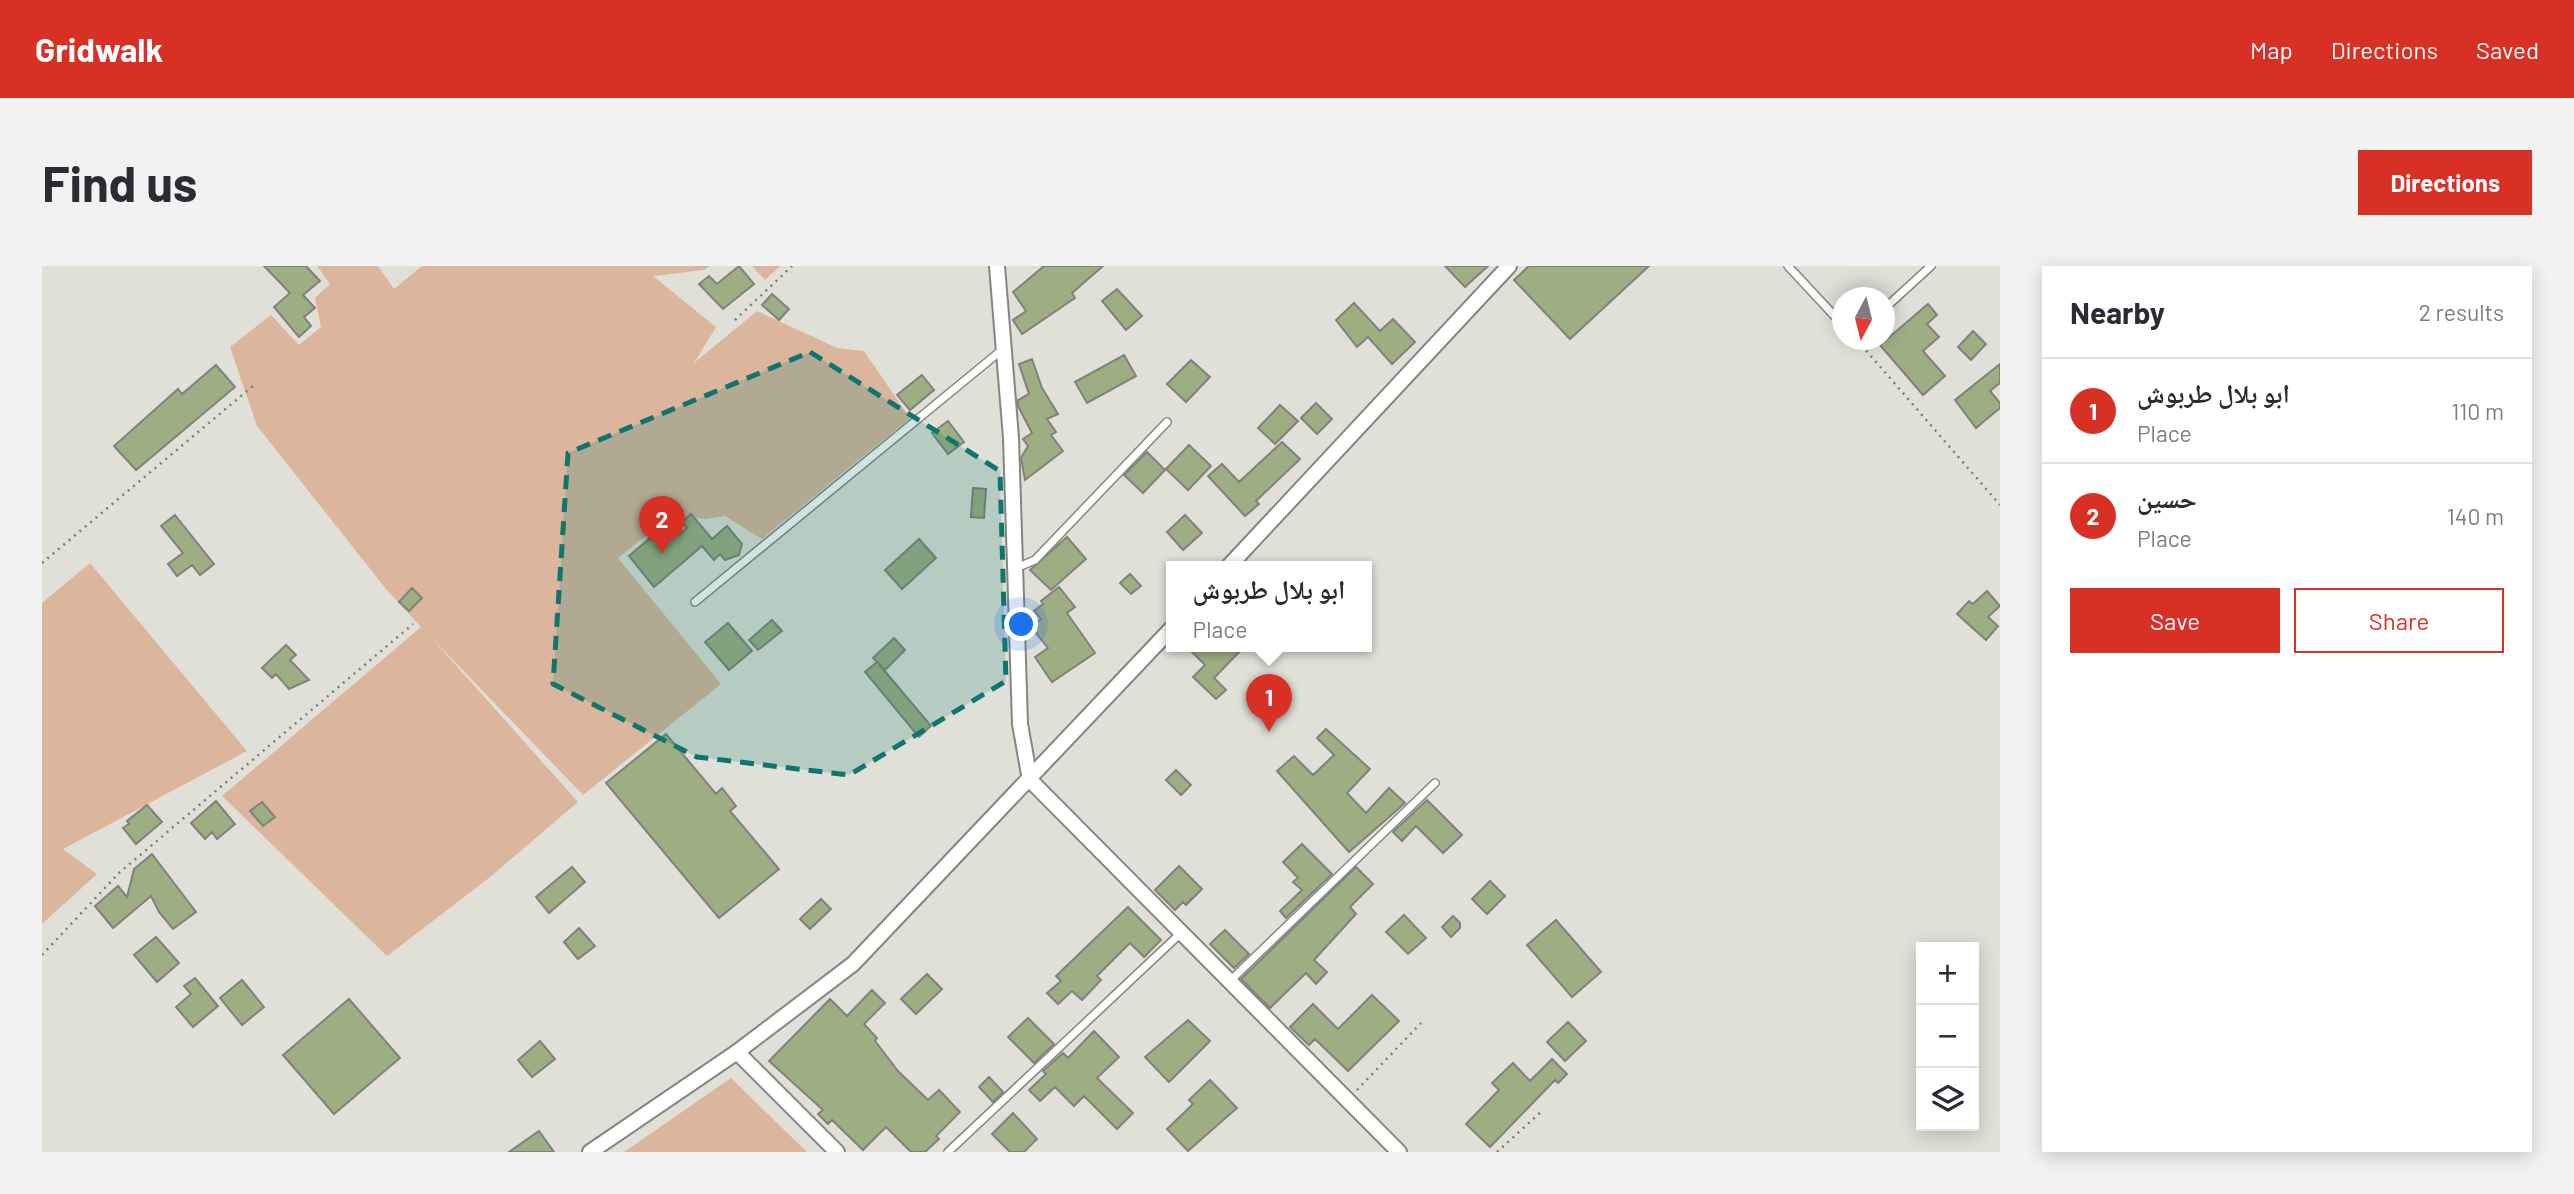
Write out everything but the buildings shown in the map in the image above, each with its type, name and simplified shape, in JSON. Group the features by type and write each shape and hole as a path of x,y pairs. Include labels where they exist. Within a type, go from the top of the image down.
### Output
{"street":[{"path":"997,266 1015,568 1020,724 1030,780 1399,1152"},
{"path":"1234,561 1509,266"},
{"path":"590,1152 737,1052 853,964 1166,634"},
{"path":"737,1052 837,1152"}],"lane":[{"path":"1788,266 1832,312"},
{"path":"1895,300 1931,266"},
{"path":"695,602 1004,349"},
{"path":"1015,568 1035,560 1167,422"},
{"path":"1231,980 1435,783"},
{"path":"947,1152 1182,932"}],"path":[{"path":"735,320 792,266"},
{"path":"1866,350 2000,505"},
{"path":"42,563 253,387"},
{"path":"42,955 119,873 413,625"},
{"path":"1348,1100 1421,1023"},
{"path":"1497,1152 1543,1110"}],"highlighted area":[{"path":"810,352 1000,471 1006,681 849,775 697,757 553,684 568,453"}],"shaded area":[{"path":"317,266 378,266 394,289 422,266 710,266 704,270 653,276 716,327 694,363 757,311 837,348 864,351 910,418 762,539 725,516 706,519 672,515 618,558 721,684 583,795 430,636 578,802 489,878 387,956 222,796 421,627 386,589 257,426 230,347 271,315 299,345 321,327 315,298 330,284"},
{"path":"752,266 780,266 765,280"},
{"path":"90,563 247,751 63,849 97,874 42,924 42,603"},
{"path":"731,1078 807,1152 624,1152"}],"place":[{"name":"حسين","path":"662,554"},
{"name":"ابو بلال طربوش","path":"1269,732"}]}
